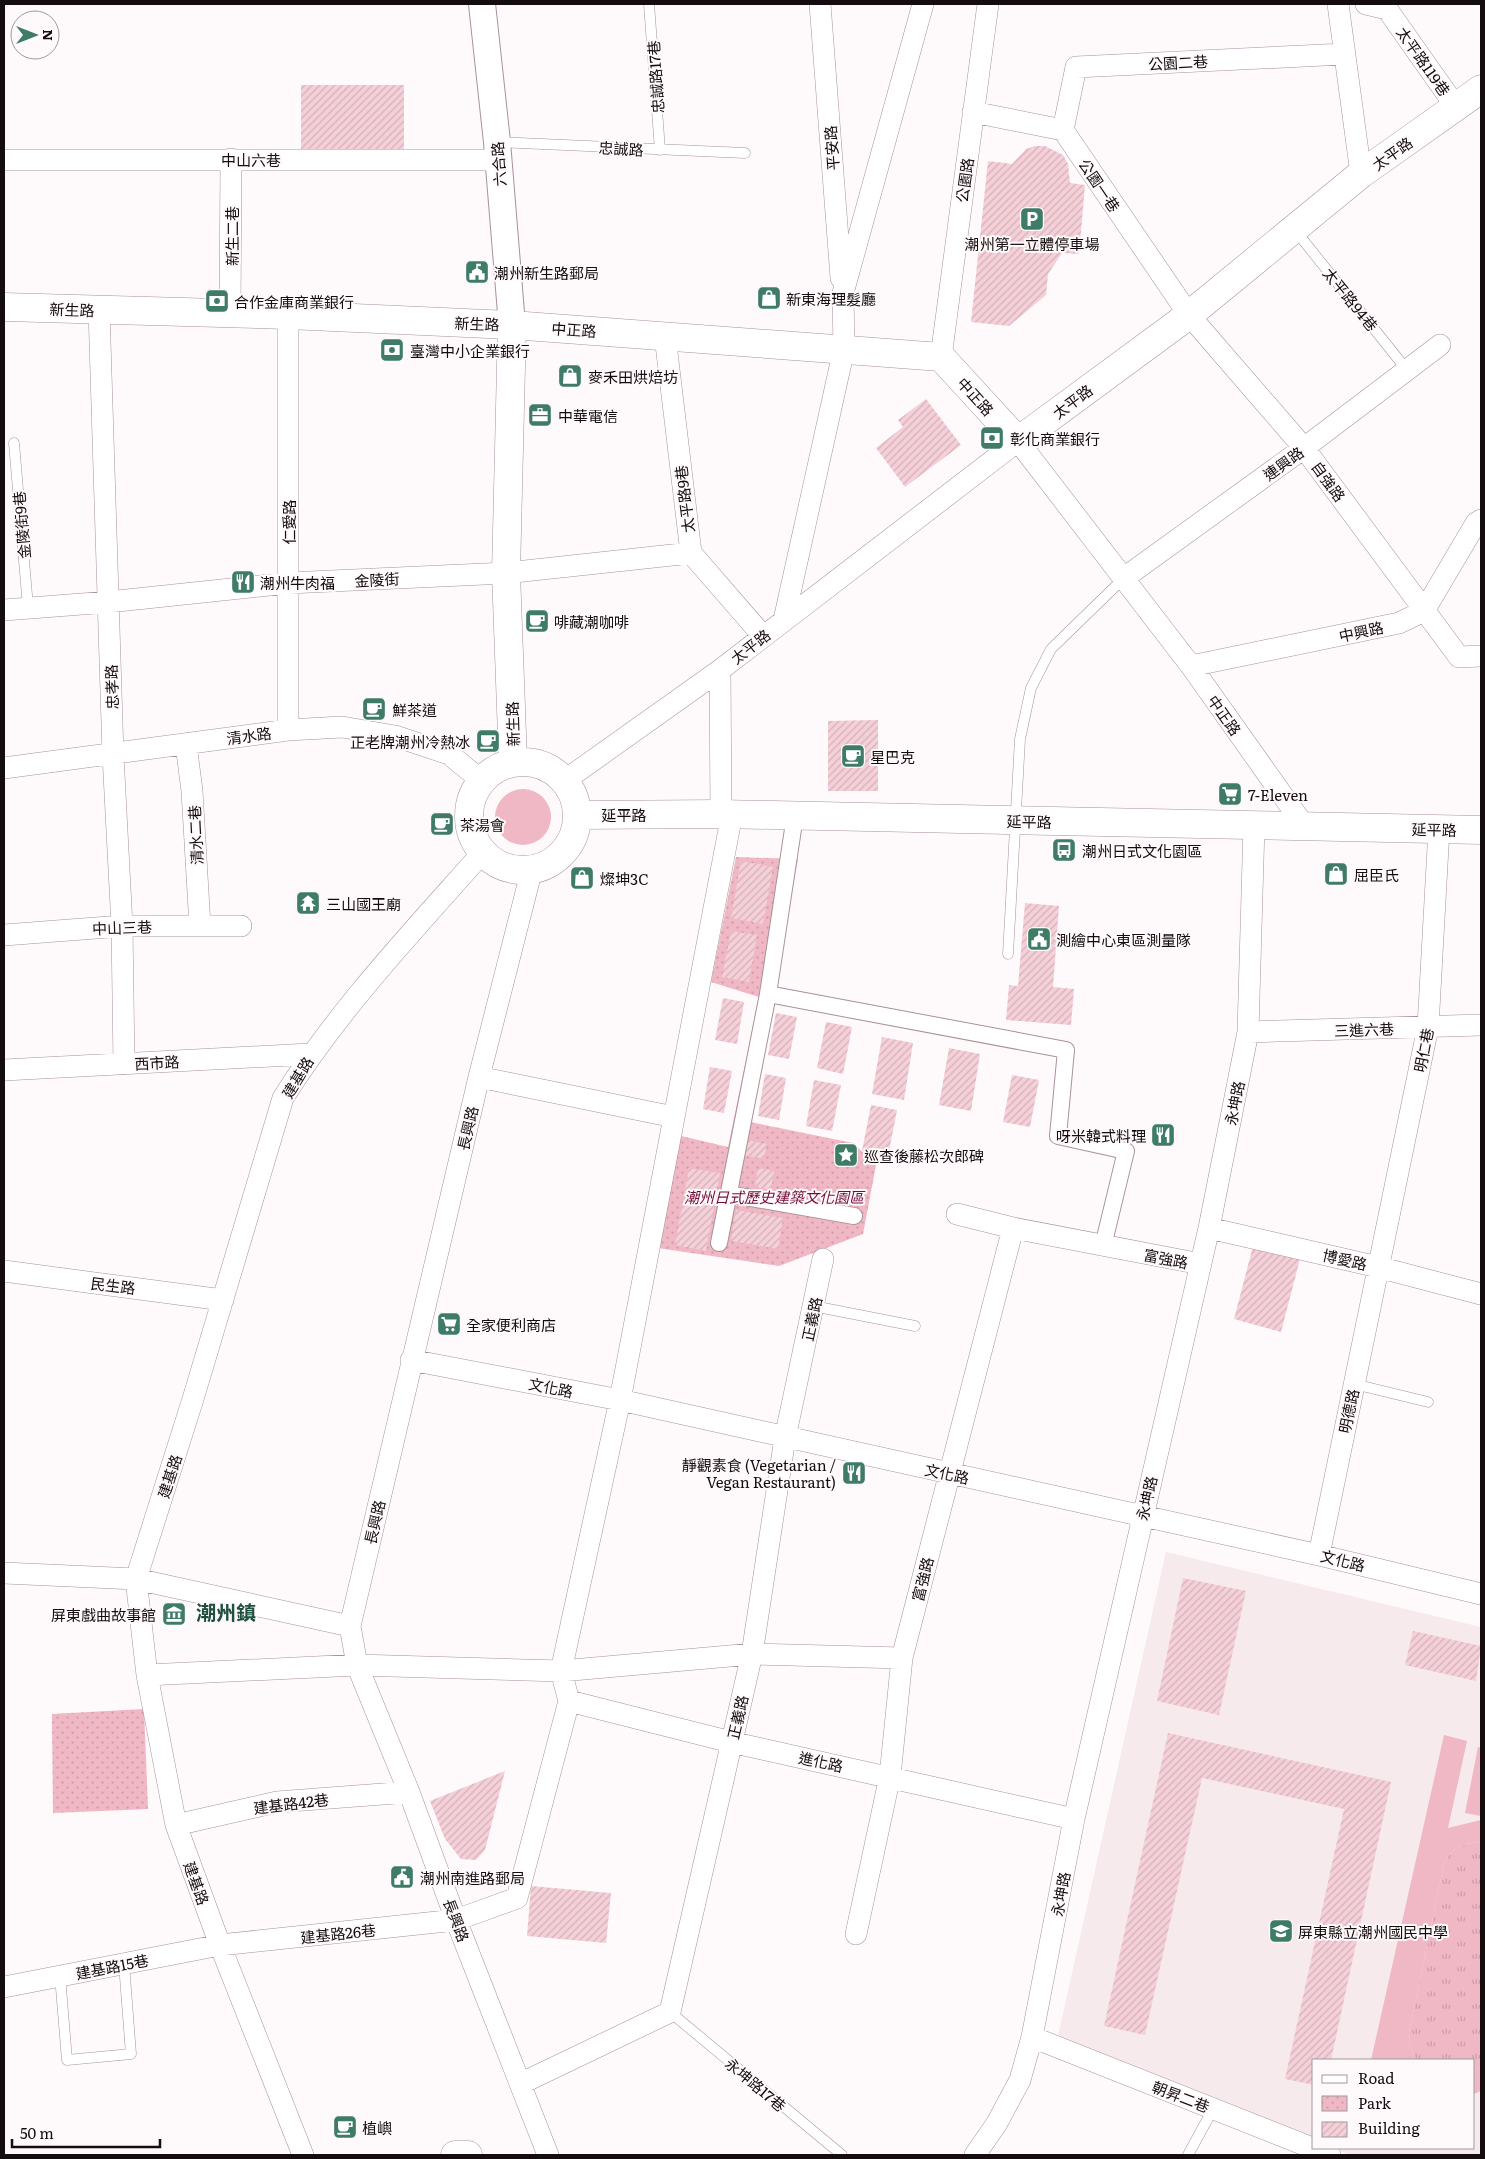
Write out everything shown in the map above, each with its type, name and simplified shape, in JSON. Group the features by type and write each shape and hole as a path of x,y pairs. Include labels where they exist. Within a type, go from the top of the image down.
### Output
{"main road":[{"name":"太平路","path":"1018,441 1188,315 1361,174 1481,89"},
{"name":"新生路","path":"4,307 288,315 512,325 506,573 513,762"},
{"name":"中正路","path":"512,325 941,357 1018,441"},
{"path":"513,762 529,762 545,766 564,781 575,800 577,815 570,842 560,855 547,864 532,869 514,869 497,863 483,852 474,839 470,824 470,809 474,794 482,780 496,769 513,762"},
{"name":"延平路","path":"577,815 726,814 1481,830"},
{"path":"455,2155 468,2155"}],"street":[{"name":"六合路","path":"482,4 512,325"},
{"name":"平安路","path":"784,620 844,350 842,293 820,4"},
{"path":"842,293 923,4"},
{"name":"公園路","path":"941,357 988,4"},
{"path":"1338,4 1361,174"},
{"name":"太平路119巷","path":"1366,4 1387,9 1456,107"},
{"name":"公園二巷","path":"1063,130 1076,67 1345,54"},
{"path":"973,112 1063,130"},
{"name":"公園一巷","path":"1063,130 1188,315"},
{"name":"中山六巷","path":"4,160 231,159 497,151"},
{"name":"新生二巷","path":"230,313 231,159"},
{"name":"忠孝路","path":"99,310 113,755 122,926 124,1064"},
{"name":"仁愛路","path":"288,315 288,730"},
{"name":"自強路","path":"1188,315 1304,448 1459,657 1481,656"},
{"name":"太平路9巷","path":"665,336 690,553 763,636"},
{"name":"連興路","path":"1124,578 1304,448 1440,345"},
{"name":"中正路","path":"1018,441 1190,666 1305,827"},
{"name":"太平路","path":"564,781 720,670 1018,441"},
{"path":"1424,611 1476,523 1481,520"},
{"name":"金陵街","path":"4,610 108,602 288,583 506,573 690,553"},
{"name":"中興路","path":"1190,666 1399,623 1424,611"},
{"path":"569,1701 561,1671 620,1400 674,1117 726,814 720,670"},
{"name":"清水路","path":"4,768 113,755 288,730 342,727 395,736 450,754 482,780"},
{"name":"清水二巷","path":"186,744 192,791 200,926"},
{"path":"719,1243 768,994 795,816"},
{"name":"永坤路","path":"975,2155 997,2123 1020,2080 1032,2038 1074,1819 1209,1228 1248,1032 1254,826"},
{"name":"明仁巷","path":"1378,1267 1428,1027 1439,829"},
{"name":"建基路","path":"303,2155 220,1945 176,1825 147,1676 136,1578 223,1300 283,1098 310,1054 396,950 483,852"},
{"name":"長興路","path":"532,869 479,1076 350,1626 357,1664 409,1792 456,1920 522,2083 548,2155"},
{"name":"中山三巷","path":"4,935 122,926 241,926"},
{"path":"768,994 1066,1050 1058,1136 1126,1151 1103,1246"},
{"name":"三進六巷","path":"1248,1032 1481,1025"},
{"name":"西市路","path":"4,1070 310,1054"},
{"path":"479,1076 674,1117"},
{"path":"728,1194 854,1216"},
{"name":"富強路","path":"957,1214 1013,1228 1201,1264"},
{"name":"富強路","path":"856,1934 890,1776 902,1658 948,1473 1013,1228"},
{"name":"博愛路","path":"1209,1228 1378,1267 1481,1294"},
{"name":"正義路","path":"670,2012 752,1654 785,1438 823,1259"},
{"name":"明德路","path":"1319,1555 1378,1267"},
{"name":"民生路","path":"4,1271 223,1300"},
{"name":"文化路","path":"411,1360 620,1400 1319,1555 1481,1594"},
{"path":"4,1573 136,1578 350,1626"},
{"path":"147,1676 357,1664 561,1671 752,1654 902,1658"},
{"name":"進化路","path":"569,1701 731,1742 890,1776 1074,1819"},
{"name":"建基路26巷","path":"220,1945 456,1920 517,1898 569,1701"},
{"name":"建基路42巷","path":"176,1825 277,1802 409,1792"},
{"name":"建基路15巷","path":"4,1987 220,1945"},
{"path":"522,2083 670,2012"},
{"name":"朝昇二巷","path":"1032,2038 1312,2148"},
{"name":"朝昇二巷","path":"1315,2149 1330,2155"}],"lane":[{"name":"忠誠路17巷","path":"649,4 660,150"},
{"name":"忠誠路","path":"497,151 660,150 745,154"},
{"name":"太平路94巷","path":"1294,229 1407,370"},
{"name":"金陵街9巷","path":"14,443 28,607"},
{"path":"1008,954 1020,739 1031,688 1051,649 1124,578"},
{"path":"814,1306 915,1326"},
{"path":"1354,1384 1428,1402"},
{"path":"60,1976 67,2060 131,2054 124,1964"},
{"name":"永坤路17巷","path":"670,2012 842,2155"},
{"path":"1188,2155 1213,2109"}],"shaded area":[{"name":"屏東縣立潮州國民中學","path":"1166,1552 1481,1627 1481,2155 1351,2155 1333,2149 1475,2149 1475,2059 1312,2059 1312,2141 1055,2049"}],"green space":[{"path":"517,789 529,789 539,793 547,801 551,817 547,833 539,841 529,845 517,845 507,841 499,833 495,823 495,811 499,801 507,793"},
{"name":"潮州日式歷史建築文化園區","path":"736,857 798,859 750,1122 853,1143 876,1165 863,1234 779,1266 658,1248 681,1136 728,1147 759,997 711,982"},
{"path":"144,1709 148,1809 53,1813 52,1714"},
{"path":"1444,1735 1467,1741 1448,1828 1481,1820 1481,1842 1469,1843 1459,1847 1450,1854 1444,1864 1409,2032 1410,2047 1416,2059 1371,2059"},
{"path":"1478,1747 1481,1748 1481,1816 1465,1813"},
{"path":"1481,1842 1481,2066 1475,2070 1475,2059 1416,2059 1410,2047 1409,2032 1444,1864 1454,1850 1469,1843"},
{"path":"1481,2066 1481,2091 1475,2094 1475,2070"}],"building":[{"path":"301,85 404,85 404,160 301,160"},
{"name":"潮州第一立體停車場","path":"1035,146 1045,146 1063,155 1068,164 1070,183 1085,185 1079,254 1062,253 1048,274 1046,295 1009,326 971,322 988,161 1012,164 1026,149"},
{"path":"926,399 961,445 905,487 876,448 903,427 898,420"},
{"name":"星巴克","path":"878,720 878,791 828,791 828,721"},
{"path":"741,861 773,867 763,924 731,918"},
{"name":"測繪中心東區測量隊","path":"1025,903 1059,906 1053,987 1074,989 1071,1025 1006,1020 1009,985 1018,986"},
{"path":"731,931 757,935 749,982 722,977"},
{"path":"723,998 744,1002 737,1044 715,1040"},
{"path":"776,1013 797,1017 789,1059 768,1055"},
{"path":"826,1022 852,1027 843,1074 817,1068"},
{"path":"882,1037 913,1043 904,1100 872,1094"},
{"path":"949,1048 980,1054 971,1111 939,1105"},
{"path":"710,1067 732,1071 724,1113 703,1109"},
{"path":"765,1074 786,1078 779,1120 758,1116"},
{"path":"1012,1075 1039,1080 1030,1127 1003,1122"},
{"path":"814,1080 841,1085 832,1131 806,1126"},
{"path":"871,1105 897,1110 888,1156 862,1151"},
{"path":"746,1140 767,1144 764,1159 743,1155"},
{"path":"689,1168 720,1173 706,1251 675,1245"},
{"path":"758,1168 774,1171 771,1190 755,1187"},
{"path":"736,1210 783,1218 778,1249 731,1241"},
{"path":"1253,1246 1300,1259 1281,1332 1234,1319"},
{"path":"1183,1578 1246,1591 1219,1715 1157,1701"},
{"path":"1413,1631 1481,1646 1476,1681 1405,1665"},
{"path":"1168,1733 1391,1782 1331,2059 1312,2059 1312,2085 1285,2079 1344,1809 1202,1778 1145,2035 1104,2026"},
{"path":"505,1771 485,1850 476,1860 461,1859 445,1839 430,1801"},
{"path":"531,1886 611,1893 606,1943 527,1936"}],"place":[{"name":"潮州第一立體停車場","path":"1032,219"},
{"name":"潮州新生路郵局","path":"477,272"},
{"name":"新東海理髮廳","path":"769,298"},
{"name":"合作金庫商業銀行","path":"217,301"},
{"name":"臺灣中小企業銀行","path":"392,350"},
{"name":"麥禾田烘焙坊","path":"570,376"},
{"name":"中華電信","path":"540,415"},
{"name":"彰化商業銀行","path":"992,438"},
{"name":"潮州牛肉福","path":"243,582"},
{"name":"啡藏潮咖啡","path":"537,621"},
{"name":"鮮茶道","path":"374,709"},
{"name":"正老牌潮州冷熱冰","path":"488,741"},
{"name":"星巴克","path":"853,756"},
{"name":"7-Eleven","path":"1230,794"},
{"name":"茶湯會","path":"442,824"},
{"name":"潮州日式文化園區","path":"1064,850"},
{"name":"屈臣氏","path":"1336,874"},
{"name":"燦坤3C","path":"582,878"},
{"name":"三山國王廟","path":"308,903"},
{"name":"測繪中心東區測量隊","path":"1039,939"},
{"name":"呀米韓式料理","path":"1163,1135"},
{"name":"巡查後藤松次郎碑","path":"846,1155"},
{"name":"全家便利商店","path":"449,1324"},
{"name":"靜觀素食 (Vegetarian / Vegan Restaurant)","path":"854,1473"},
{"name":"屏東戲曲故事館","path":"174,1614"},
{"name":"潮州南進路郵局","path":"402,1877"},
{"name":"屏東縣立潮州國民中學","path":"1281,1931"},
{"name":"植嶼","path":"345,2127"}],"district":[{"name":"潮州鎮","path":"226,1611"}]}
